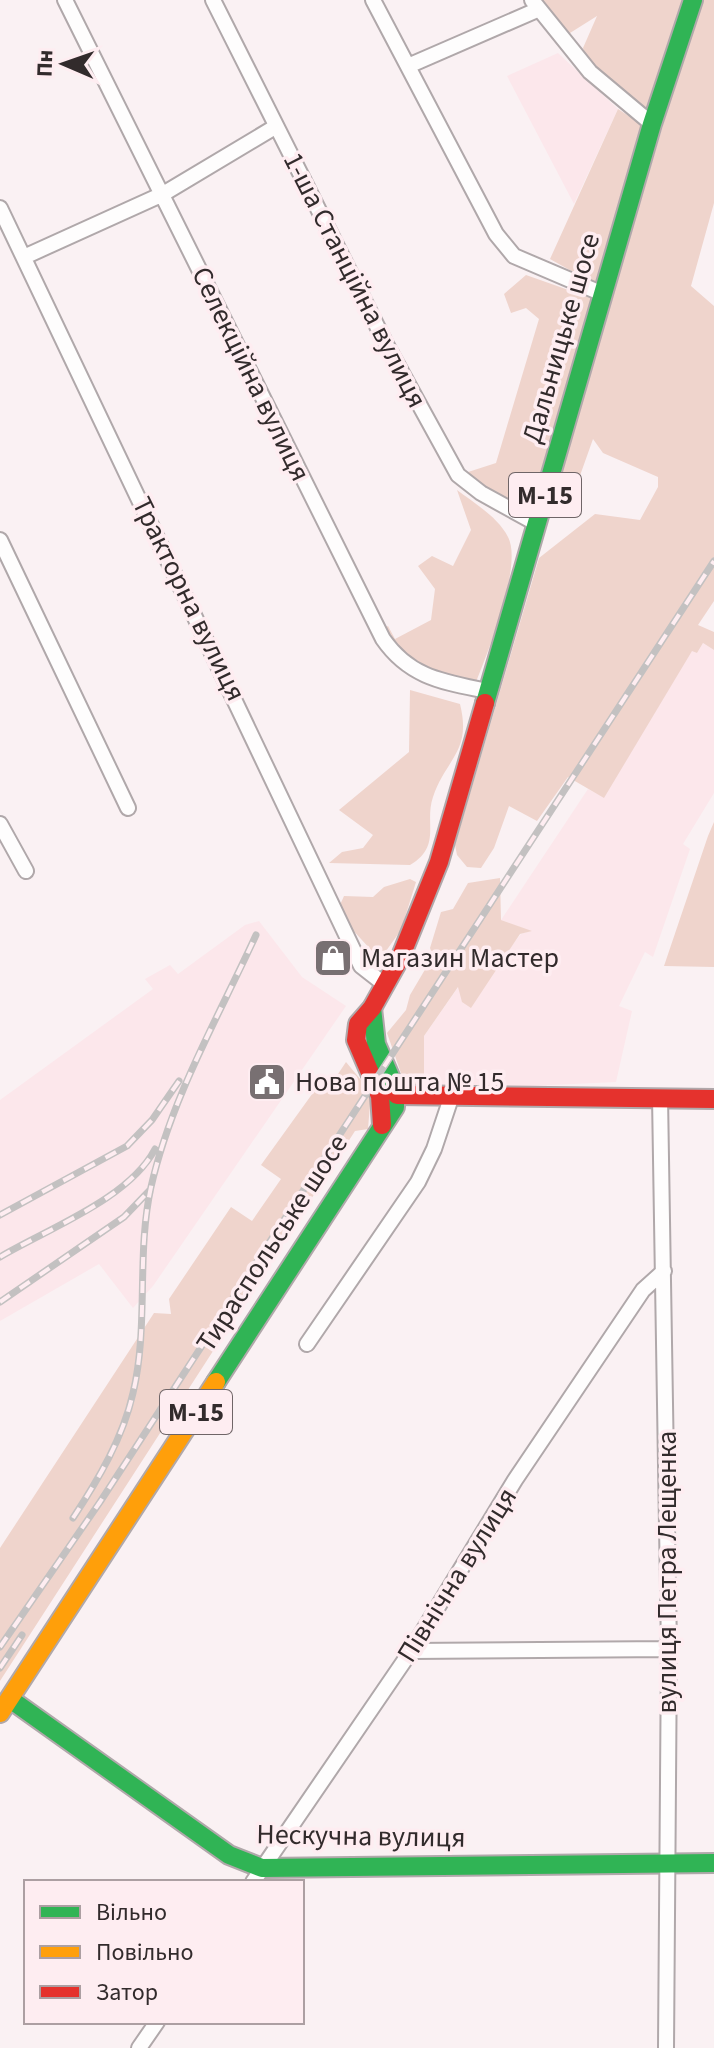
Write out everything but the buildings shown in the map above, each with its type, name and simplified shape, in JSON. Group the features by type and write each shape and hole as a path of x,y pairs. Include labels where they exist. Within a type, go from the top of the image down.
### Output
{"main road":[{"name":"Дальницьке шосе","path":"388,1095 376,1044 372,1008 401,956 439,862 652,124 693,0"},
{"path":"388,1095 714,1099"},
{"name":"Тираспольське шосе","path":"5,1706 382,1125 388,1095"},
{"name":"Нескучна вулиця","path":"5,1706 258,1875 714,1863"}],"street":[{"name":"Селекційна вулиця","path":"65,0 383,639 417,673 430,679 487,691"},
{"name":"1-ша Станційна вулиця","path":"213,0 275,127 458,475 481,493 537,524"},
{"path":"373,0 496,234 514,256 603,294"},
{"path":"408,66 534,5 590,72 652,124"},
{"path":"24,257 163,194 275,127"},
{"name":"Тракторна вулиця","path":"0,208 361,966 384,984"},
{"path":"0,540 128,808"},
{"path":"0,824 26,871"},
{"path":"307,1344 418,1182 434,1149 452,1095"},
{"name":"вулиця Петра Лещенка","path":"660,1097 669,1649 666,2048"},
{"name":"Північна вулиця","path":"258,1875 411,1651 524,1467 643,1290 664,1271"},
{"path":"411,1651 669,1649"},
{"path":"139,2048 156,2024"}],"shaded area":[{"path":"536,0 684,0 649,113 586,57 583,48 597,16 570,33 553,36"},
{"path":"700,0 714,0 714,203 691,286 714,306 714,601 698,625 714,632 714,650 703,643 697,653 692,651 604,798 568,777 537,821 509,806 494,848 481,868 467,867 457,855 455,845 539,558 595,514 640,520 658,487 658,477 603,453 593,439 566,515 554,518 548,514"},
{"path":"558,53 618,109 574,204 507,76"},
{"path":"618,109 644,126 600,287 550,259"},
{"path":"526,275 594,299 534,514 481,490 465,473 496,463 539,319 526,308 511,313 504,294"},
{"path":"457,490 498,523 508,537 511,550 508,587 476,682 420,673 382,629 388,626 395,639 431,620 435,589 418,566 432,556 453,566 471,530"},
{"path":"703,643 714,650 714,793 683,844 690,849 653,957 645,952 619,1006 632,1011 616,1082 424,1091 424,1036 459,986 497,964 521,934 530,931 501,920 588,789 604,797 692,650 697,653"},
{"path":"410,690 460,704 463,720 460,744 433,797 426,850 410,865 329,863 342,852 363,848 373,835 339,810 409,752"},
{"path":"714,822 714,967 664,966 708,836"},
{"path":"500,878 501,920 532,931 520,934 471,1008 462,1002 458,987 424,1036 424,1091 402,1076 387,1033 406,1010 410,995 433,956 430,948 441,912 453,909 468,883"},
{"path":"410,879 416,882 401,930 386,951 372,951 350,927 340,905 344,896 373,897 384,887"},
{"path":"259,921 302,977 346,1006 153,1286 133,1308 99,1264 0,1321 0,1100 153,989 145,979 170,965 178,974 245,925"},
{"path":"346,1062 371,1092 368,1129 355,1131 0,1681 0,1548 154,1313 171,1314 169,1299 231,1207 252,1221 281,1179 261,1165 315,1090 330,1086"}],"railway":[{"path":"0,1647 100,1502 714,561"},
{"path":"73,1518 109,1458 129,1410 138,1368 147,1213 151,1187 170,1122 256,935"},
{"path":"0,1215 127,1146 152,1120 179,1081"},
{"path":"0,1257 107,1198 143,1167 155,1149"},
{"path":"0,1302 124,1217 150,1190"},
{"path":"0,1668 22,1635"}],"traffic: fast":[{"path":"485,703 652,124 693,0"},
{"path":"216,1382 395,1107 395,1088 376,1044 372,1008"},
{"path":"10,1699 229,1855 262,1868 714,1863"}],"traffic: slow":[{"path":"0,1713 216,1382"}],"traffic: jam":[{"path":"382,1125 380,1096 356,1040 358,1024 372,1008 401,956 439,862 485,703"},
{"path":"397,1095 714,1099"}],"place":[{"name":"Магазин Мастер","path":"333,958"},
{"name":"Нова пошта № 15","path":"267,1082"}]}
